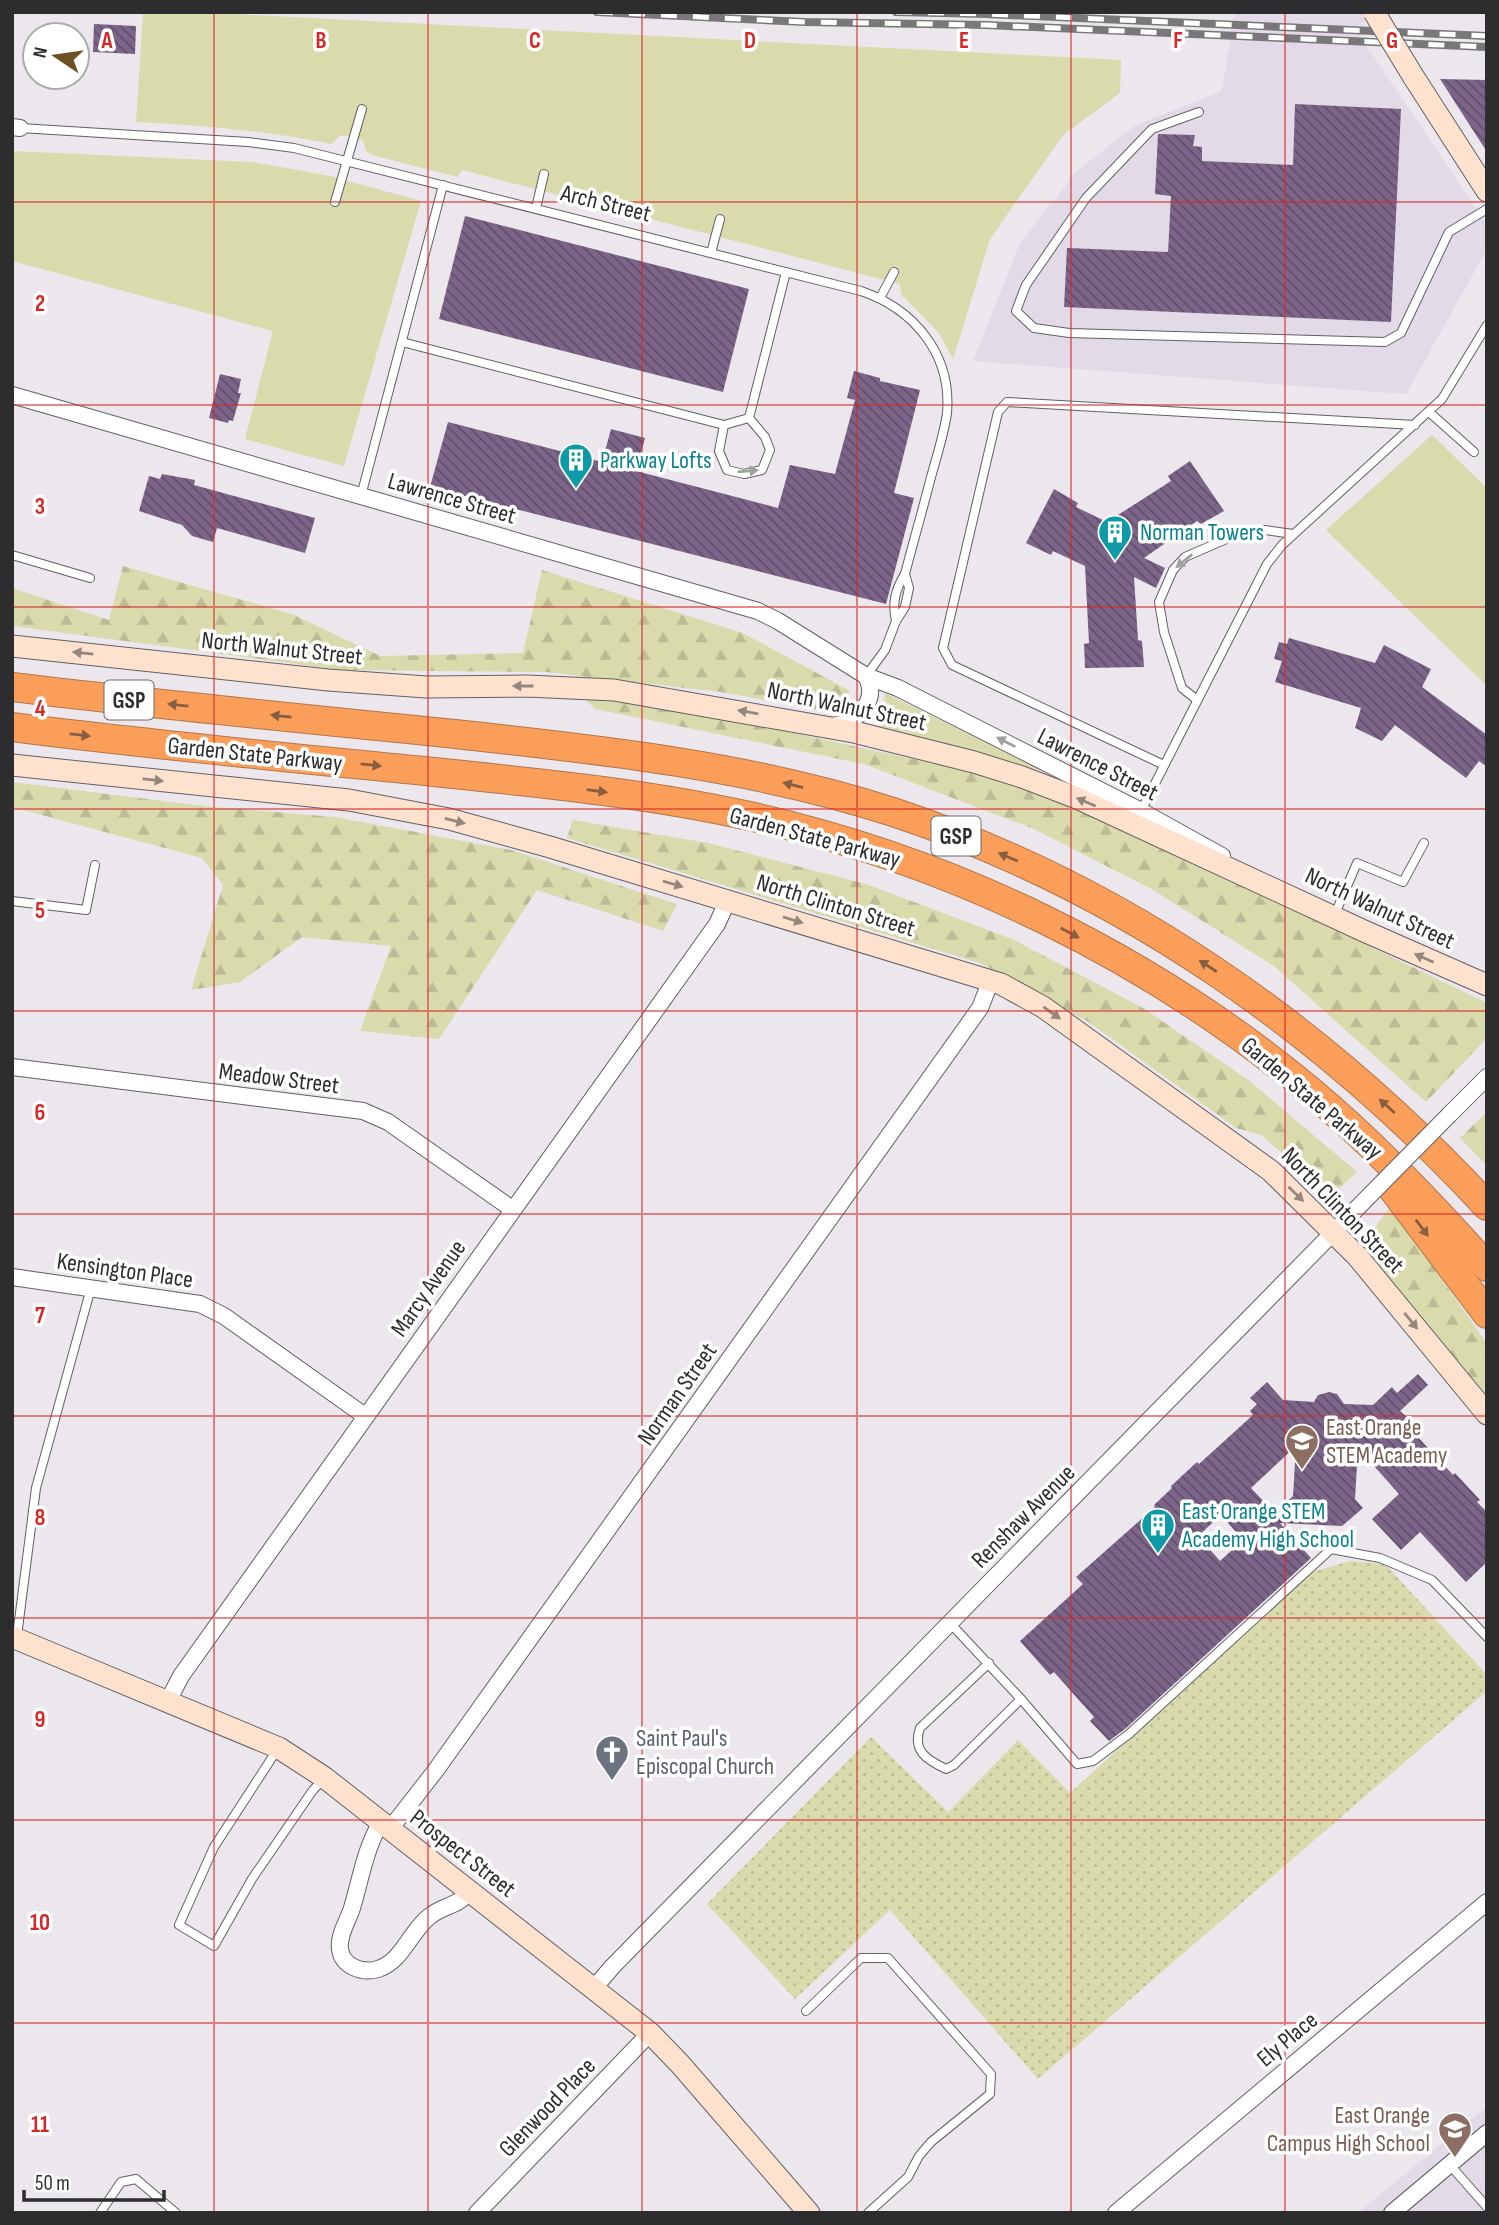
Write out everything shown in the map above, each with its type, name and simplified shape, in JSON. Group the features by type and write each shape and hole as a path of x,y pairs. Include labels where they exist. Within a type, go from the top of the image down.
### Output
{"highway":[{"name":"Garden State Parkway","path":"12,687 592,750 734,772 873,806 986,848 1075,888 1135,920 1245,991 1325,1051 1400,1118 1487,1206"},
{"name":"Garden State Parkway","path":"12,727 545,784 680,803 811,831 908,862 1042,919 1150,977 1242,1038 1337,1115 1410,1183 1487,1267"},
{"path":"1337,1115 1487,1314"}],"main road":[{"path":"1374,12 1487,191"},
{"name":"North Walnut Street","path":"12,646 328,680 426,687 527,686 614,690 829,726 925,749 1022,777 1101,808 1487,985"},
{"name":"North Clinton Street","path":"12,765 349,800 449,819 991,980 1043,1007 1251,1155 1288,1186 1335,1232 1379,1282 1487,1414"},
{"name":"Prospect Street","path":"14,1638 279,1748 326,1777 650,2033 809,2213"}],"street":[{"name":"Lawrence Street","path":"12,395 758,611 866,677 898,688 1141,811 1303,902"},
{"path":"829,726 848,723 860,714 870,694 866,677"},
{"name":"Marcy Avenue","path":"167,1703 181,1676 717,924 728,900"},
{"name":"Norman Street","path":"470,1891 461,1902 429,1916 393,1960 379,1969 369,1970 349,1965 343,1959 340,1941 352,1908 366,1852 385,1825 436,1770 964,1031 980,1008 991,980"},
{"name":"Meadow Street","path":"12,1067 363,1111 387,1122 512,1209"},
{"name":"Renshaw Avenue","path":"594,1988 1487,1077"},
{"name":"Kensington Place","path":"12,1277 188,1301 212,1309 365,1416"},
{"name":"Ely Place","path":"1116,2213 1487,1902"},
{"name":"Glenwood Place","path":"477,2213 650,2033"},
{"path":"1392,2213 1487,2133"}],"lane":[{"path":"335,202 362,109"},
{"path":"1199,112 1152,130 1086,198 1026,285 1016,311 1034,327 1069,333 1385,342 1401,333 1449,232 1487,209"},
{"name":"Arch Street","path":"16,127 248,142 294,148 786,272 880,298 902,312 924,332 936,352 947,388 944,427 905,574 897,586 893,605 895,621 885,650 866,677"},
{"path":"536,208 544,174"},
{"path":"361,496 443,185"},
{"path":"711,253 720,219"},
{"path":"749,418 786,272"},
{"path":"880,298 894,272"},
{"path":"1141,811 1267,564 1293,534 1442,399 1487,325"},
{"path":"402,342 724,425 749,418"},
{"path":"1164,765 952,664 943,648 998,412 1007,402 1415,425"},
{"path":"1429,412 1474,452"},
{"path":"724,425 719,451 727,470 744,474 762,470 770,450 765,437 749,418"},
{"path":"1197,700 1182,688 1164,632 1159,602 1173,570 1185,557 1231,537 1265,530 1293,534"},
{"path":"12,555 90,578"},
{"path":"1334,917 1357,863 1403,882 1423,843"},
{"path":"12,901 86,910 95,865"},
{"path":"14,1638 36,1488 92,1288"},
{"path":"950,1623 1077,1763 1093,1760 1129,1734 1331,1549 1381,1558 1432,1580 1487,1637"},
{"path":"989,1663 920,1728 916,1740 920,1751 932,1762 946,1769 954,1765 1021,1699"},
{"path":"279,1748 214,1847 179,1925 214,1946 252,1879 313,1790 326,1777"},
{"path":"806,2011 860,1958 888,1958 991,2074 990,2094 931,2142 919,2156 908,2177 869,2213"},
{"path":"1449,2164 1487,2207"},
{"path":"100,2213 121,2182 136,2179 176,2213"}],"shaded area":[{"path":"1235,12 1375,12 1355,29 1487,225 1487,249 1406,394 973,361 1020,243 1077,171 1136,125 1222,91"},
{"name":"East Orange Campus High School","path":"1487,2106 1487,2213 1358,2213"}],"green space":[{"path":"143,12 195,12 1121,60 1120,93 1063,135 990,239 953,359 939,333 901,294 900,284 462,170 458,177 372,155 366,151 363,140 341,135 331,144 234,129 136,122"},
{"path":"12,151 253,162 330,176 421,201 344,466 245,439 273,331 12,261"},
{"path":"1432,435 1487,488 1487,686 1326,530"},
{"path":"123,566 292,614 380,656 523,653 542,570 743,633 850,691 834,713 721,692 546,672 342,670 12,626 12,588 109,620"},
{"path":"885,693 1046,772 882,727"},
{"path":"581,695 752,724 982,774 1116,824 1487,1003 1487,1038 1426,1102 1275,967 1155,891 1034,829 864,764 595,709"},
{"path":"12,782 203,806 335,817 511,850 677,904 663,931 537,890 439,1039 360,1031 391,946 302,937 240,982 191,990 223,885 202,858 12,807"},
{"path":"573,820 708,843 866,884 1012,939 1143,1008 1251,1082 1357,1172 1331,1196 1261,1135 1236,1128 1087,1021 980,963 567,838"},
{"path":"1487,1112 1487,1166 1460,1138"},
{"path":"1391,1206 1487,1344 1487,1396 1361,1246"},
{"path":"1351,1561 1385,1564 1487,1675 1487,1691 1038,2079 890,1910 795,1999 707,1904 871,1737 948,1812 1018,1740 1070,1793 1314,1571"}],"building":[{"path":"94,24 136,26 135,54 93,52"},
{"path":"1440,79 1487,80 1487,152"},
{"path":"1295,104 1401,109 1391,322 1064,307 1067,248 1168,252 1171,196 1155,194 1158,134 1195,135 1193,146 1202,147 1202,161 1293,165"},
{"path":"465,216 749,289 723,392 439,319"},
{"name":"Parkway Lofts","path":"854,371 880,378 880,381 920,390 894,493 914,498 886,604 430,487 448,422 602,462 611,429 645,438 636,471 778,508 790,465 835,474 855,400 847,398"},
{"path":"220,374 241,379 238,393 241,393 233,421 229,420 228,423 209,418"},
{"name":"Norman Towers","path":"1190,461 1224,511 1201,524 1197,521 1144,558 1165,568 1156,588 1134,577 1138,640 1142,641 1144,667 1085,668 1084,644 1089,643 1085,566 1053,551 1051,555 1026,543 1054,489 1078,503 1076,507 1107,522 1171,481 1168,476"},
{"path":"162,474 195,480 194,485 315,518 305,553 217,528 213,542 192,536 182,525 139,511 149,476 160,479"},
{"path":"1289,638 1375,663 1384,645 1431,669 1422,687 1487,735 1487,767 1479,761 1466,778 1395,725 1382,741 1355,728 1361,708 1275,682 1282,661 1274,659 1279,642 1287,644"},
{"name":"East Orange STEM Academy High School","path":"1418,1374 1428,1385 1400,1411 1407,1417 1403,1421 1480,1500 1477,1502 1487,1512 1487,1562 1466,1582 1420,1532 1401,1550 1372,1519 1399,1494 1358,1448 1355,1499 1363,1508 1342,1526 1280,1523 1311,1558 1109,1741 1090,1721 1094,1717 1054,1672 1050,1675 1020,1641 1083,1584 1076,1577 1155,1507 1171,1486 1197,1462 1199,1464 1253,1415 1250,1411 1257,1404 1250,1398 1267,1382 1283,1400 1314,1402 1318,1395 1329,1392 1337,1394 1344,1404 1373,1405 1392,1387 1397,1393","holes":["1296,1446 1293,1496 1275,1513 1251,1488","1221,1515 1243,1540 1220,1561 1198,1536"]}],"railway":[{"path":"597,12 805,22 986,25 1487,47"},
{"path":"896,12 1487,36"}],"place":[{"name":"Parkway Lofts","path":"576,490"},
{"name":"Norman Towers","path":"1115,562"},
{"name":"East Orange STEM Academy","path":"1302,1471"},
{"name":"East Orange STEM Academy High School","path":"1158,1555"},
{"name":"Saint Paul's Episcopal Church","path":"612,1782"},
{"name":"East Orange Campus High School","path":"1455,2159"}]}
